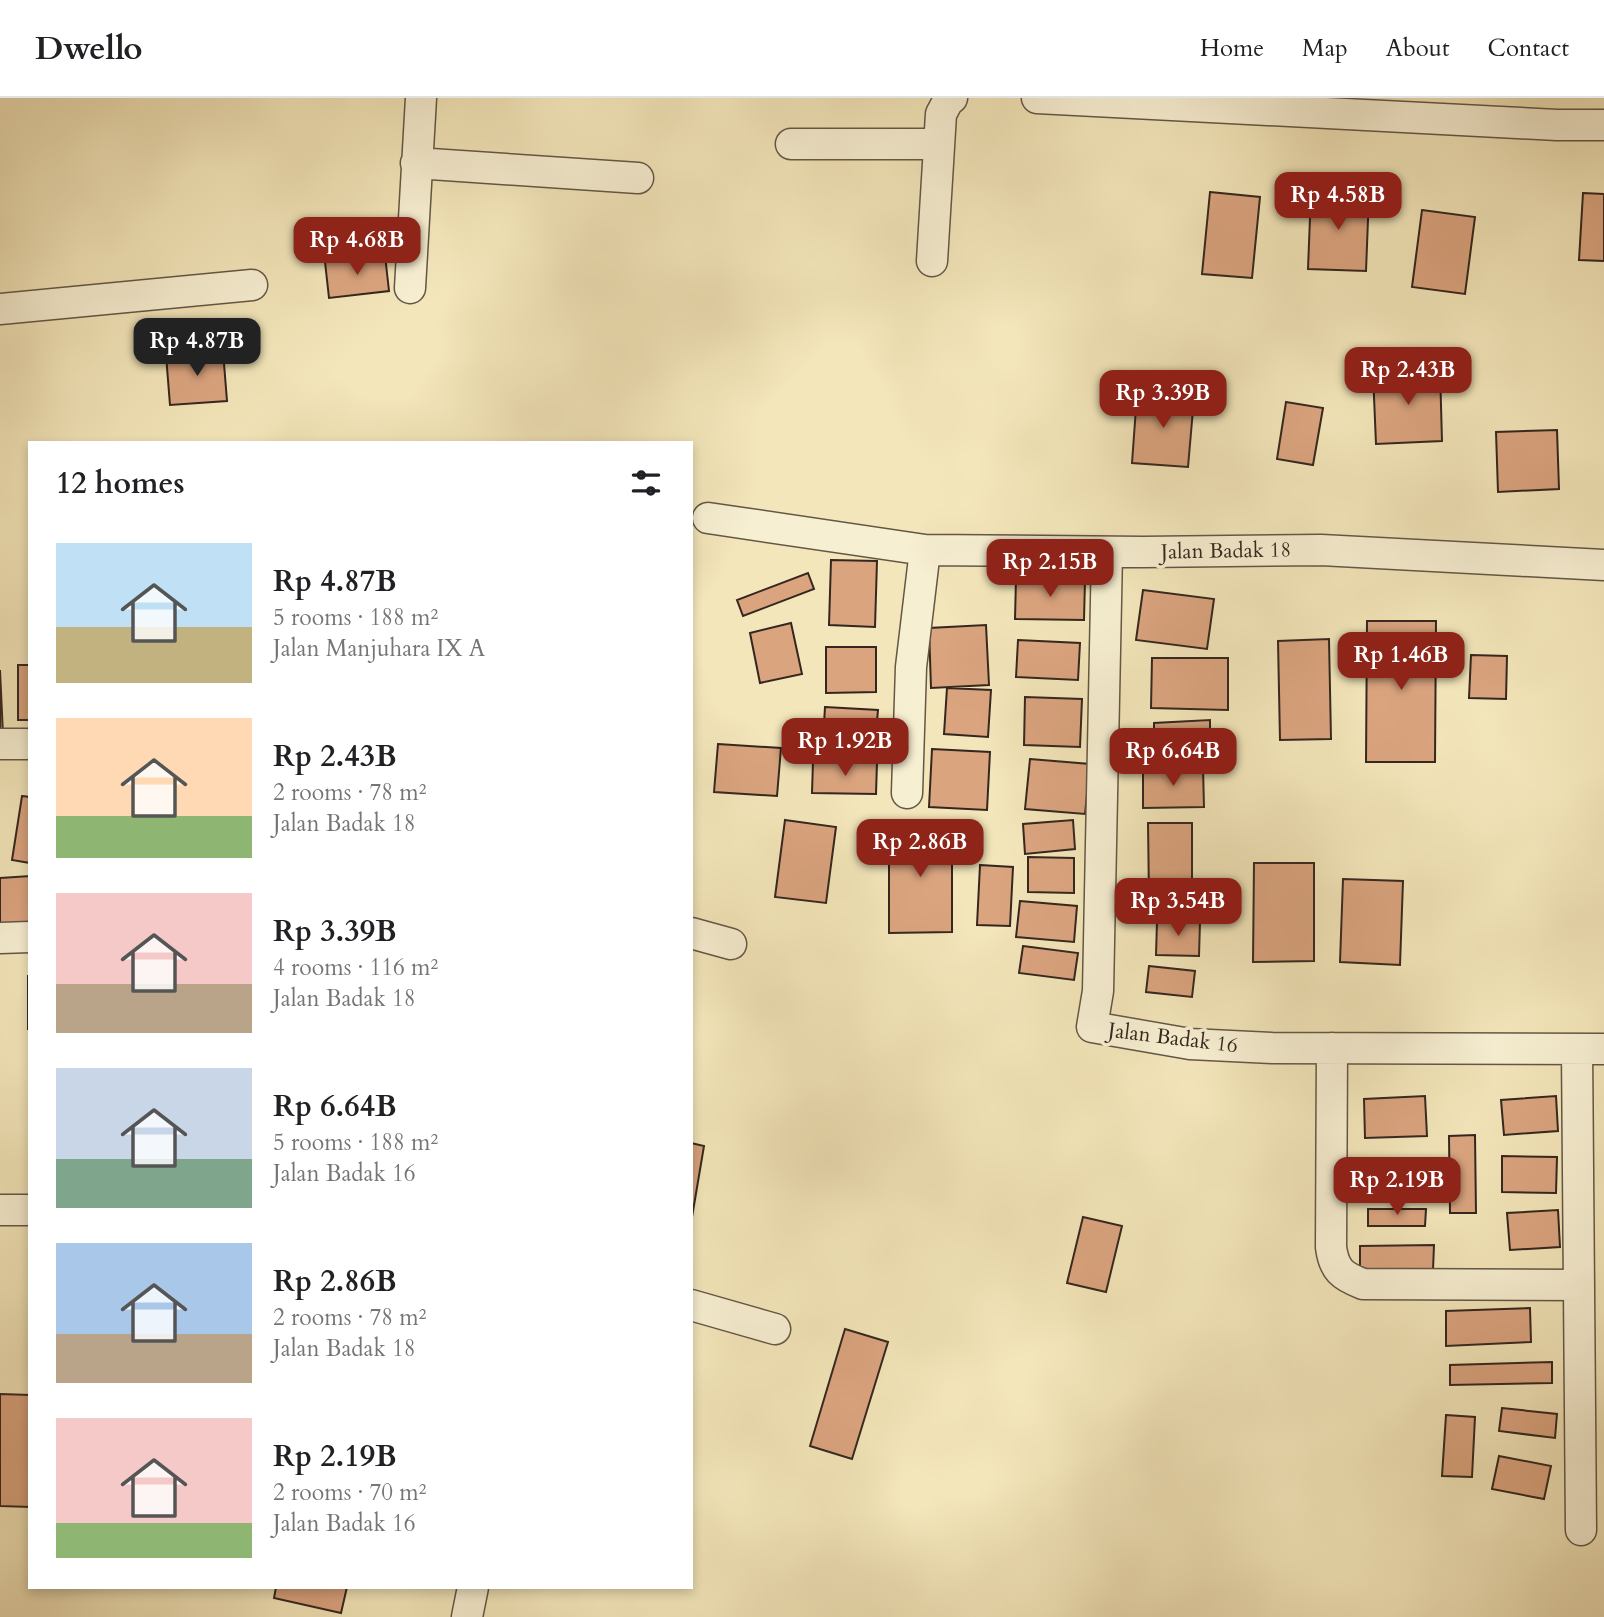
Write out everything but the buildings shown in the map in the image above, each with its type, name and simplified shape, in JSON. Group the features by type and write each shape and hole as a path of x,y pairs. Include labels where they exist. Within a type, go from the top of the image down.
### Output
{"street":[{"path":"410,288 421,98"},
{"path":"932,261 941,114 952,98"},
{"path":"1037,98 1557,125 1604,125"},
{"path":"791,144 939,144"},
{"path":"416,163 638,178"},
{"path":"0,309 252,285"},
{"name":"Jalan Badak 18","path":"708,518 925,550 1321,550 1604,565"},
{"path":"907,793 911,667 925,550"},
{"name":"Jalan Badak 16","path":"1107,552 1098,991 1092,1027 1190,1044 1272,1048 1590,1049"},
{"path":"0,744 28,744"},
{"path":"693,934 731,944"},
{"path":"0,938 28,937"},
{"path":"1332,1048 1331,1247 1333,1262 1345,1277 1363,1284 1579,1285"},
{"path":"1581,1530 1579,1285 1590,1049"},
{"path":"0,1210 28,1210"},
{"path":"693,1306 775,1329"},
{"path":"467,1617 473,1589"}]}
